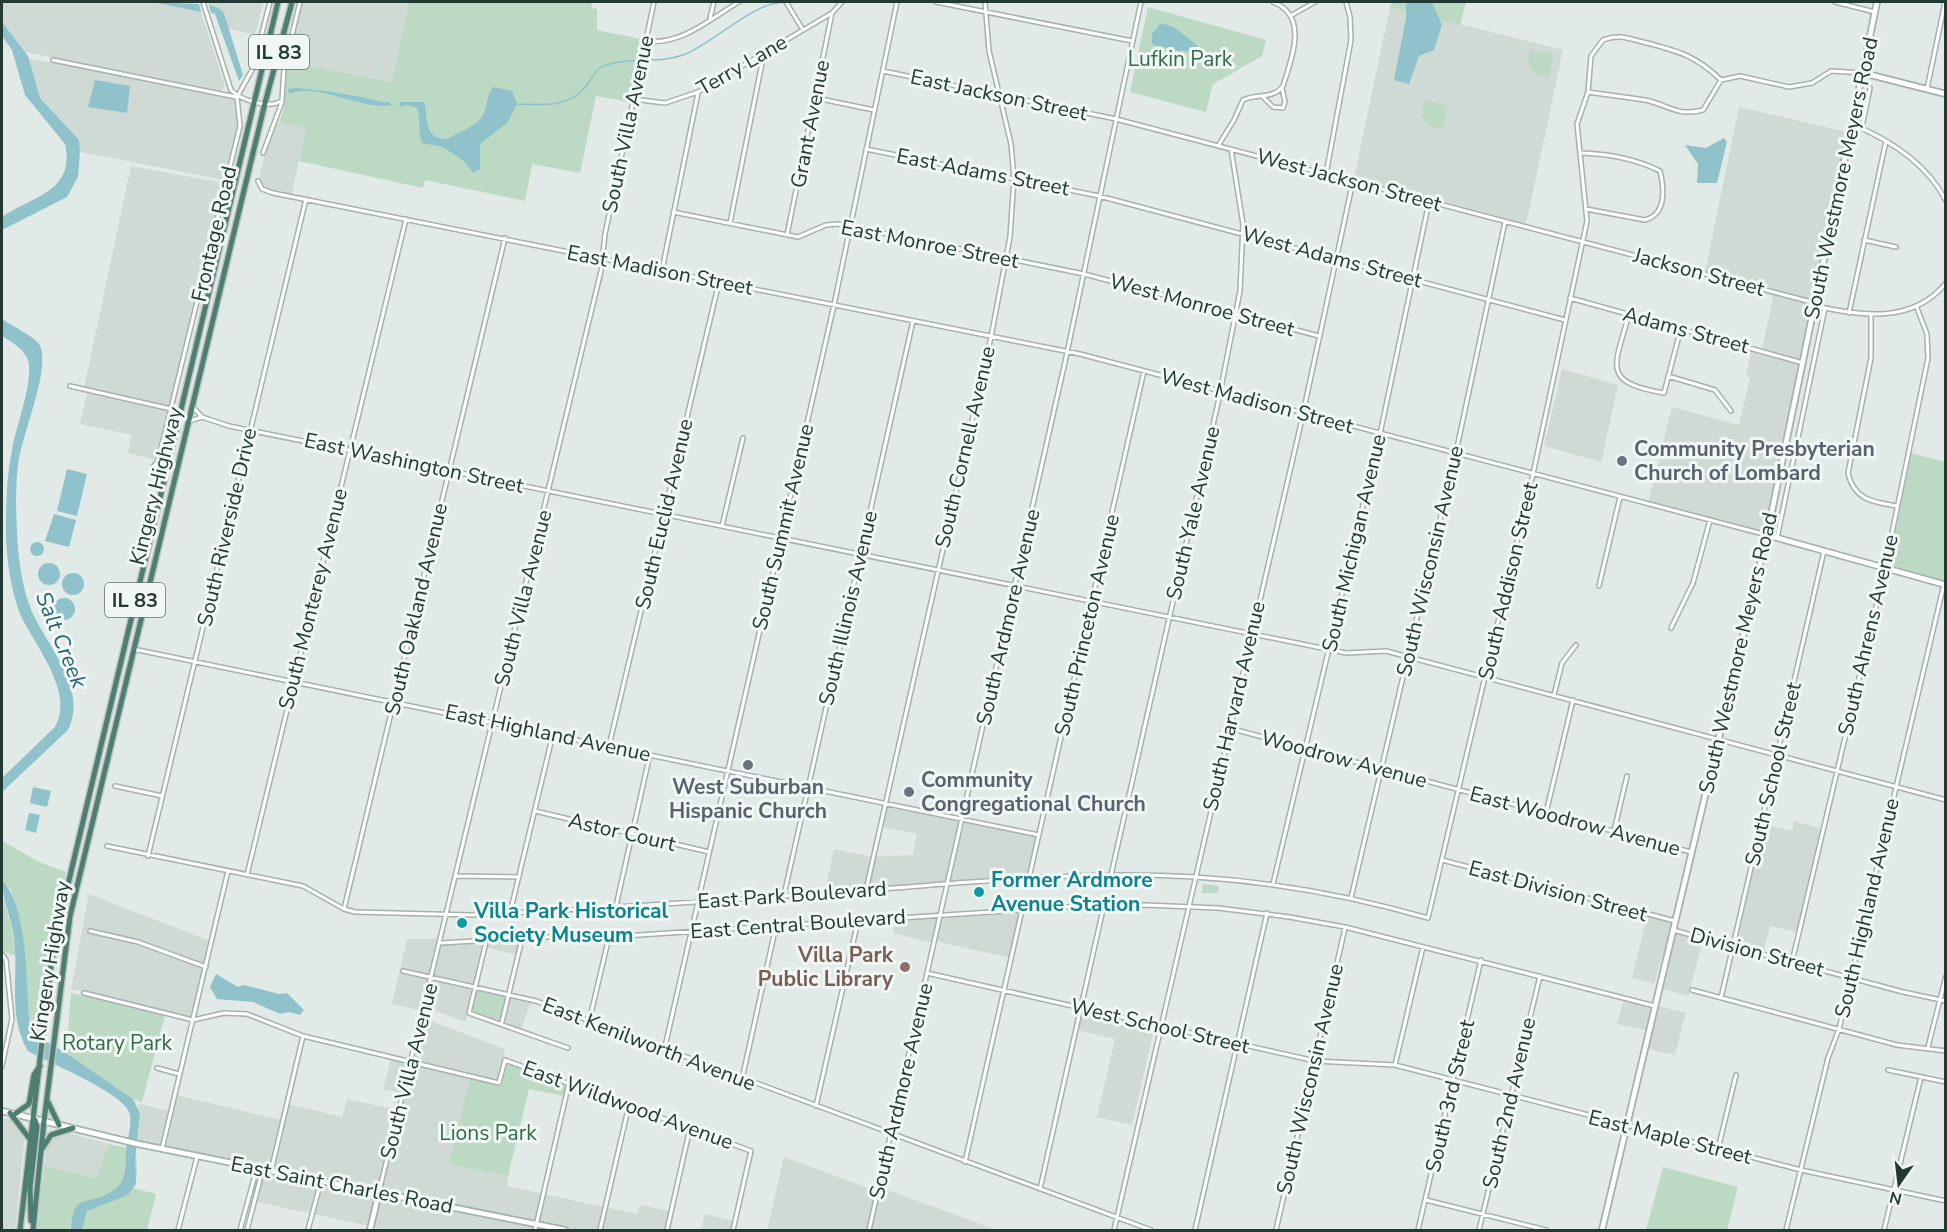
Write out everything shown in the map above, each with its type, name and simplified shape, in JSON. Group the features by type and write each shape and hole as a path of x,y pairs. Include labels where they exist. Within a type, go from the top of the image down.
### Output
{"highway":[{"name":"Kingery Highway","path":"20,1230 30,1138 45,1038 51,965 60,918 278,2"},
{"name":"Kingery Highway","path":"32,1230 70,916 265,103 292,2"},
{"path":"30,1138 13,1114 29,1104 34,1075 42,1062"},
{"path":"47,1095 50,1111 59,1125"},
{"path":"32,1230 30,1188 37,1127 34,1118"},
{"path":"40,1153 51,1135 73,1128"}],"street":[{"name":"Frontage Road","path":"153,466 158,461 240,126 237,96 231,90 203,2"},
{"path":"237,96 253,68 270,2"},
{"name":"Frontage Road","path":"263,153 269,131 279,114 284,68 300,2"},
{"name":"South Villa Avenue","path":"379,1192 602,258 654,2"},
{"path":"710,18 714,2"},
{"path":"646,40 665,42 679,38 739,2"},
{"path":"786,2 803,30"},
{"name":"Terry Lane","path":"633,99 664,103 698,92 832,13 842,2"},
{"name":"South Summit Avenue","path":"664,1050 834,305 897,2"},
{"path":"936,2 1132,41"},
{"name":"South Cornell Avenue","path":"866,890 991,337 1012,224 1014,178 1011,144 989,51 985,2"},
{"name":"South Ardmore Avenue","path":"869,1230 1067,352 1141,2"},
{"path":"1263,97 1273,107 1283,108 1285,102 1281,88 1296,37 1292,15 1273,2"},
{"path":"1292,15 1315,2"},
{"path":"1326,174 1351,45 1352,28 1346,2"},
{"path":"1835,2 1875,12"},
{"name":"South Westmore Meyers Road","path":"1602,1230 1767,535 1877,2"},
{"path":"1927,89 1945,2"},
{"name":"Grant Avenue","path":"788,235 832,13"},
{"name":"South Addison Street","path":"1428,918 1533,474 1582,242 1586,209 1577,124 1588,92 1590,60 1596,47 1603,40 1619,36 1670,48 1698,60 1721,80"},
{"path":"730,224 764,53"},
{"path":"52,60 265,103 274,104 282,100"},
{"path":"1588,92 1645,100 1679,113 1689,114 1703,110 1721,80 1740,76 1782,87 1796,87 1812,83 1831,71 1840,70 1863,73 1946,94"},
{"name":"East Jackson Street","path":"883,71 1116,119"},
{"path":"1218,146 1243,100 1254,96 1269,96 1281,88"},
{"path":"1862,128 1870,88"},
{"path":"662,270 698,92"},
{"path":"816,98 874,110"},
{"name":"West Jackson Street","path":"1116,119 1582,242"},
{"path":"1852,124 1886,141 1918,164 1944,194 1946,201"},
{"path":"1849,313 1886,141"},
{"name":"East Adams Street","path":"867,149 1099,195"},
{"name":"South Yale Avenue","path":"1111,875 1236,315 1242,278 1244,233 1240,193 1231,149"},
{"path":"1581,153 1604,154 1647,165 1660,171 1664,189 1658,213 1645,220 1586,209"},
{"name":"East Madison Street","path":"258,181 266,191 1067,352"},
{"name":"South Harvard Avenue","path":"1114,1230 1303,413 1353,181"},
{"name":"West Adams Street","path":"1099,195 1565,320"},
{"name":"South Riverside Drive","path":"148,856 306,199"},
{"name":"South Michigan Avenue","path":"1273,884 1380,434 1429,201"},
{"name":"East Monroe Street","path":"673,212 788,235 806,236 832,224 1084,274"},
{"name":"South Monterey Avenue","path":"247,875 406,219"},
{"name":"South Wisconsin Avenue","path":"1351,898 1456,454 1505,222"},
{"name":"South Oakland Avenue","path":"344,909 505,238"},
{"path":"1864,240 1896,247"},
{"name":"Jackson Street","path":"1582,242 1849,313 1871,314 1917,308"},
{"name":"West Monroe Street","path":"1084,274 1320,336"},
{"name":"South Euclid Avenue","path":"609,746 719,282"},
{"path":"1917,308 1946,283"},
{"name":"Adams Street","path":"1570,298 1803,363"},
{"path":"1777,538 1825,308"},
{"name":"South Ahrens Avenue","path":"1792,962 1885,567 1928,351 1927,334 1917,308"},
{"path":"1629,314 1616,360 1618,375 1629,385 1664,393 1681,328"},
{"path":"1871,314 1870,358 1849,463 1850,480 1856,492 1869,501 1897,507"},
{"name":"South Illinois Avenue","path":"784,896 913,321"},
{"name":"West Madison Street","path":"1067,352 1620,497"},
{"name":"South Princeton Avenue","path":"1029,878 1144,371"},
{"path":"1668,376 1715,390 1731,411"},
{"path":"70,386 171,409"},
{"path":"189,422 202,417 193,407"},
{"name":"East Washington Street","path":"202,417 250,430 1329,650 1353,654 1382,650 1946,800"},
{"path":"722,526 743,438"},
{"path":"1851,496 1856,492"},
{"path":"1599,586 1620,497 1945,585"},
{"path":"1671,628 1694,583 1710,520"},
{"name":"South School Street","path":"1721,998 1824,551"},
{"name":"South Highland Avenue","path":"1786,1230 1828,1058 1839,1029 1945,585"},
{"path":"1554,695 1562,663 1576,645"},
{"name":"East Highland Avenue","path":"133,649 1039,835"},
{"path":"1546,813 1573,700"},
{"name":"Woodrow Avenue","path":"1229,728 1458,790"},
{"path":"510,913 553,734"},
{"path":"616,906 650,754"},
{"path":"1614,831 1626,776"},
{"path":"115,786 162,796"},
{"name":"East Woodrow Avenue","path":"1458,790 1692,852"},
{"name":"Astor Court","path":"535,811 709,852"},
{"name":"East Park Boulevard","path":"107,846 303,886 344,909 446,916 784,896 1029,878 1111,875 1194,877 1273,884 1351,898 1428,918"},
{"name":"East Division Street","path":"1442,860 1675,921"},
{"path":"162,1149 228,872"},
{"path":"456,876 519,877"},
{"path":"1040,1189 1104,905"},
{"name":"East Central Boulevard","path":"440,943 609,937 1104,905 1188,906 1267,913 1345,927 1655,1006"},
{"path":"965,1162 1022,910"},
{"path":"1195,1230 1267,913"},
{"path":"816,1106 858,920"},
{"path":"742,1079 777,926"},
{"name":"South Wisconsin Avenue","path":"1276,1230 1345,927"},
{"name":"Division Street","path":"1673,930 1946,1001"},
{"path":"90,931 138,942 206,967"},
{"path":"589,1022 609,937"},
{"path":"502,1022 522,939"},
{"path":"486,941 469,1013 502,1022 568,1048"},
{"path":"1395,1065 1423,947"},
{"path":"2,954 5,958 12,1019 2,1066"},
{"name":"South 3rd Street","path":"1418,1230 1481,960"},
{"name":"East Kenilworth Avenue","path":"402,970 536,1001 1151,1230"},
{"name":"West School Street","path":"927,973 1315,1060 1395,1065"},
{"name":"South 2nd Avenue","path":"1479,1230 1540,976"},
{"path":"1928,1047 1946,976"},
{"path":"1692,990 1897,1044 1946,1051"},
{"name":"East Wildwood Avenue","path":"84,993 193,1020 224,1013 247,1014 303,1036 499,1083 505,1060 569,1083 751,1151 733,1230"},
{"path":"271,1171 303,1036"},
{"name":"East Maple Street","path":"1395,1065 1626,1127 1801,1170 1946,1201"},
{"path":"157,1068 179,1074"},
{"path":"1888,1070 1946,1082"},
{"path":"1718,1149 1736,1075"},
{"path":"1884,1230 1921,1077"},
{"path":"535,1228 569,1083"},
{"path":"600,1230 629,1105"},
{"name":"East Saint Charles Road","path":"2,1111 119,1140 379,1192 535,1228 565,1230"},
{"path":"667,1230 690,1128"},
{"path":"178,1230 197,1156"},
{"path":"240,1230 255,1175 260,1168"},
{"path":"247,1230 261,1176 260,1168"},
{"path":"308,1230 321,1181"},
{"path":"370,1230 379,1192"},
{"path":"1425,1199 1546,1230"}],"shaded area":[{"path":"2,2 153,2 201,12 225,86 221,91 25,52 2,22"},
{"path":"208,2 263,2 255,35 229,29 224,13 209,5"},
{"path":"302,2 409,2 392,82 289,62"},
{"path":"1390,7 1563,50 1526,224 1354,178"},
{"path":"28,58 236,98 238,127 224,180 80,152 79,140 40,98"},
{"path":"1739,107 1847,132 1813,301 1705,272"},
{"path":"279,122 306,127 292,194 265,189 259,180 269,135"},
{"path":"131,166 223,183 170,407 84,388"},
{"path":"1774,293 1813,304 1800,360 1762,349"},
{"path":"1752,348 1800,364 1765,533 1648,503 1672,407 1739,425 1750,378 1746,376"},
{"path":"1562,369 1618,385 1601,462 1544,446"},
{"path":"87,393 169,410 156,460 128,453 132,435 80,424"},
{"path":"884,800 1042,834 1031,877 825,891 834,849 872,857 913,855 917,834 878,826"},
{"path":"1794,821 1822,829 1797,932 1770,926 1763,953 1734,945 1763,824 1792,831"},
{"path":"89,894 210,941 192,1018 71,989"},
{"path":"1021,911 1010,958 936,941 942,916"},
{"path":"1648,912 1674,919 1654,984 1632,978"},
{"path":"940,916 933,943 893,933 896,919"},
{"path":"1677,928 1704,937 1688,996 1662,989"},
{"path":"407,939 439,939 422,1011 392,1004"},
{"path":"521,940 517,955 486,947 487,942"},
{"path":"485,942 465,1022 426,1007 441,944"},
{"path":"510,995 532,1000 521,1029 504,1021"},
{"path":"1624,999 1653,1007 1648,1031 1617,1024"},
{"path":"1658,1006 1686,1013 1675,1055 1648,1049"},
{"path":"1082,1009 1154,1029 1132,1125 1097,1117 1115,1039 1077,1030"},
{"path":"423,1018 505,1049 498,1081 413,1061"},
{"path":"391,1059 409,1063 401,1093 383,1089"},
{"path":"412,1064 470,1078 450,1164 508,1176 507,1186 637,1214 640,1205 670,1211 666,1229 674,1230 572,1230 382,1191"},
{"path":"177,1095 281,1120 270,1169 164,1148"},
{"path":"347,1099 397,1110 378,1191 272,1170 288,1104 342,1117"},
{"path":"142,1104 168,1111 160,1147 136,1142 140,1113 137,1105"},
{"path":"2,1118 13,1120 25,1134 15,1230 2,1230"},
{"path":"65,1132 109,1144 98,1178 44,1166 47,1145 53,1136"},
{"path":"784,1157 876,1191 882,1188 997,1230 767,1230"},
{"path":"261,1171 377,1194 369,1226 253,1201"},
{"path":"380,1194 558,1230 385,1230 372,1227"},
{"path":"705,1214 733,1221 731,1230 701,1230"}],"green space":[{"path":"409,2 593,2 591,8 597,9 597,30 641,39 629,102 596,96 580,173 532,164 525,201 425,180 423,188 299,161 306,128 279,122 284,106 285,76 289,62 392,82"},
{"path":"1391,2 1466,2 1460,25 1390,7"},
{"name":"Lufkin Park","path":"1148,7 1266,40 1262,56 1213,84 1206,112 1130,92"},
{"path":"1530,49 1554,55 1548,78 1534,72 1529,65"},
{"path":"1424,100 1448,106 1442,130 1428,125 1422,117"},
{"path":"1911,453 1945,462 1945,582 1889,565"},
{"path":"2,841 39,862 66,872 38,1036 30,1027 21,925 11,890 2,878"},
{"path":"1203,884 1219,886 1218,893 1202,893"},
{"path":"2,893 12,930 16,956 2,951"},
{"path":"476,988 507,995 501,1020 470,1012"},
{"name":"Rotary Park","path":"71,993 165,1015 142,1102 133,1099 63,1051 68,1032"},
{"name":"Lions Park","path":"507,1062 567,1084 564,1096 529,1089 508,1176 449,1164 470,1078 501,1086"},
{"path":"109,1144 136,1150 137,1175 133,1188 156,1194 147,1230 37,1230 44,1166 97,1178"},
{"path":"1663,1167 1738,1187 1727,1230 1646,1230"}],"water":[{"path":"153,2 199,4 201,12"},
{"path":"1406,2 1432,2 1442,25 1434,50 1419,56 1409,84 1394,80 1406,18"},
{"path":"209,5 219,8 224,13 243,75 239,81 215,14 211,13"},
{"path":"2,22 28,56 40,98 79,140 80,152 78,177 67,197 2,230 3,216 50,190 64,172 67,160 65,144 25,95 12,50 2,36"},
{"path":"1160,24 1171,26 1180,32 1197,45 1198,52 1174,50 1152,44 1152,34"},
{"path":"95,80 130,86 127,113 88,107"},
{"path":"493,87 512,91 517,104 508,122 480,144 480,169 473,173 464,161 443,147 422,143 417,108 407,105 399,107 400,102 424,102 430,131 438,138 446,139 467,129 481,118"},
{"path":"297,88 389,102 392,105 369,104 312,91 289,94 288,89"},
{"path":"1724,138 1727,142 1717,183 1697,183 1698,164 1685,145 1706,148"},
{"path":"2,319 37,341 42,354 39,382 18,468 16,505 18,550 29,604 68,680 73,697 73,713 68,730 2,792 2,778 55,727 60,713 60,699 50,669 20,614 10,576 6,537 7,483 14,440 28,385 29,365 22,351 2,336"},
{"path":"67,469 87,474 77,516 57,511"},
{"path":"54,514 76,520 69,547 45,541"},
{"path":"34,542 40,542 44,549 40,556 34,556 30,552 30,546"},
{"path":"49,563 59,570 60,574 53,584 49,585 39,578 38,574 45,564"},
{"path":"73,573 81,576 84,584 81,592 73,595 65,592 62,584 65,576"},
{"path":"64,598 72,601 75,609 72,617 64,620 56,617 53,609 56,601"},
{"path":"33,787 51,791 47,807 30,803"},
{"path":"29,813 40,815 36,833 25,830"},
{"path":"2,879 11,893 22,929 30,1027 38,1037 63,1051 133,1099 140,1113 135,1160 136,1184 128,1195 87,1211 82,1230 71,1230 78,1205 111,1192 123,1179 130,1115 126,1107 102,1089 28,1051 18,1024 14,938 3,894"},
{"path":"216,974 238,987 244,985 279,994 287,993 304,1010 300,1015 289,1012 280,1014 253,1002 217,999 210,987"}],"waterway":[{"path":"515,104 555,104 573,98 603,66 616,62 678,57 746,16 769,5 779,3"}],"place":[{"name":"Community Presbyterian Church of Lombard","path":"1622,461"},
{"name":"West Suburban Hispanic Church","path":"748,765"},
{"name":"Community Congregational Church","path":"909,792"},
{"name":"Former Ardmore Avenue Station","path":"979,892"},
{"name":"Villa Park Historical Society Museum","path":"462,923"},
{"name":"Villa Park Public Library","path":"905,967"}],"water label":[{"name":"Salt Creek","path":"61,640"}]}
